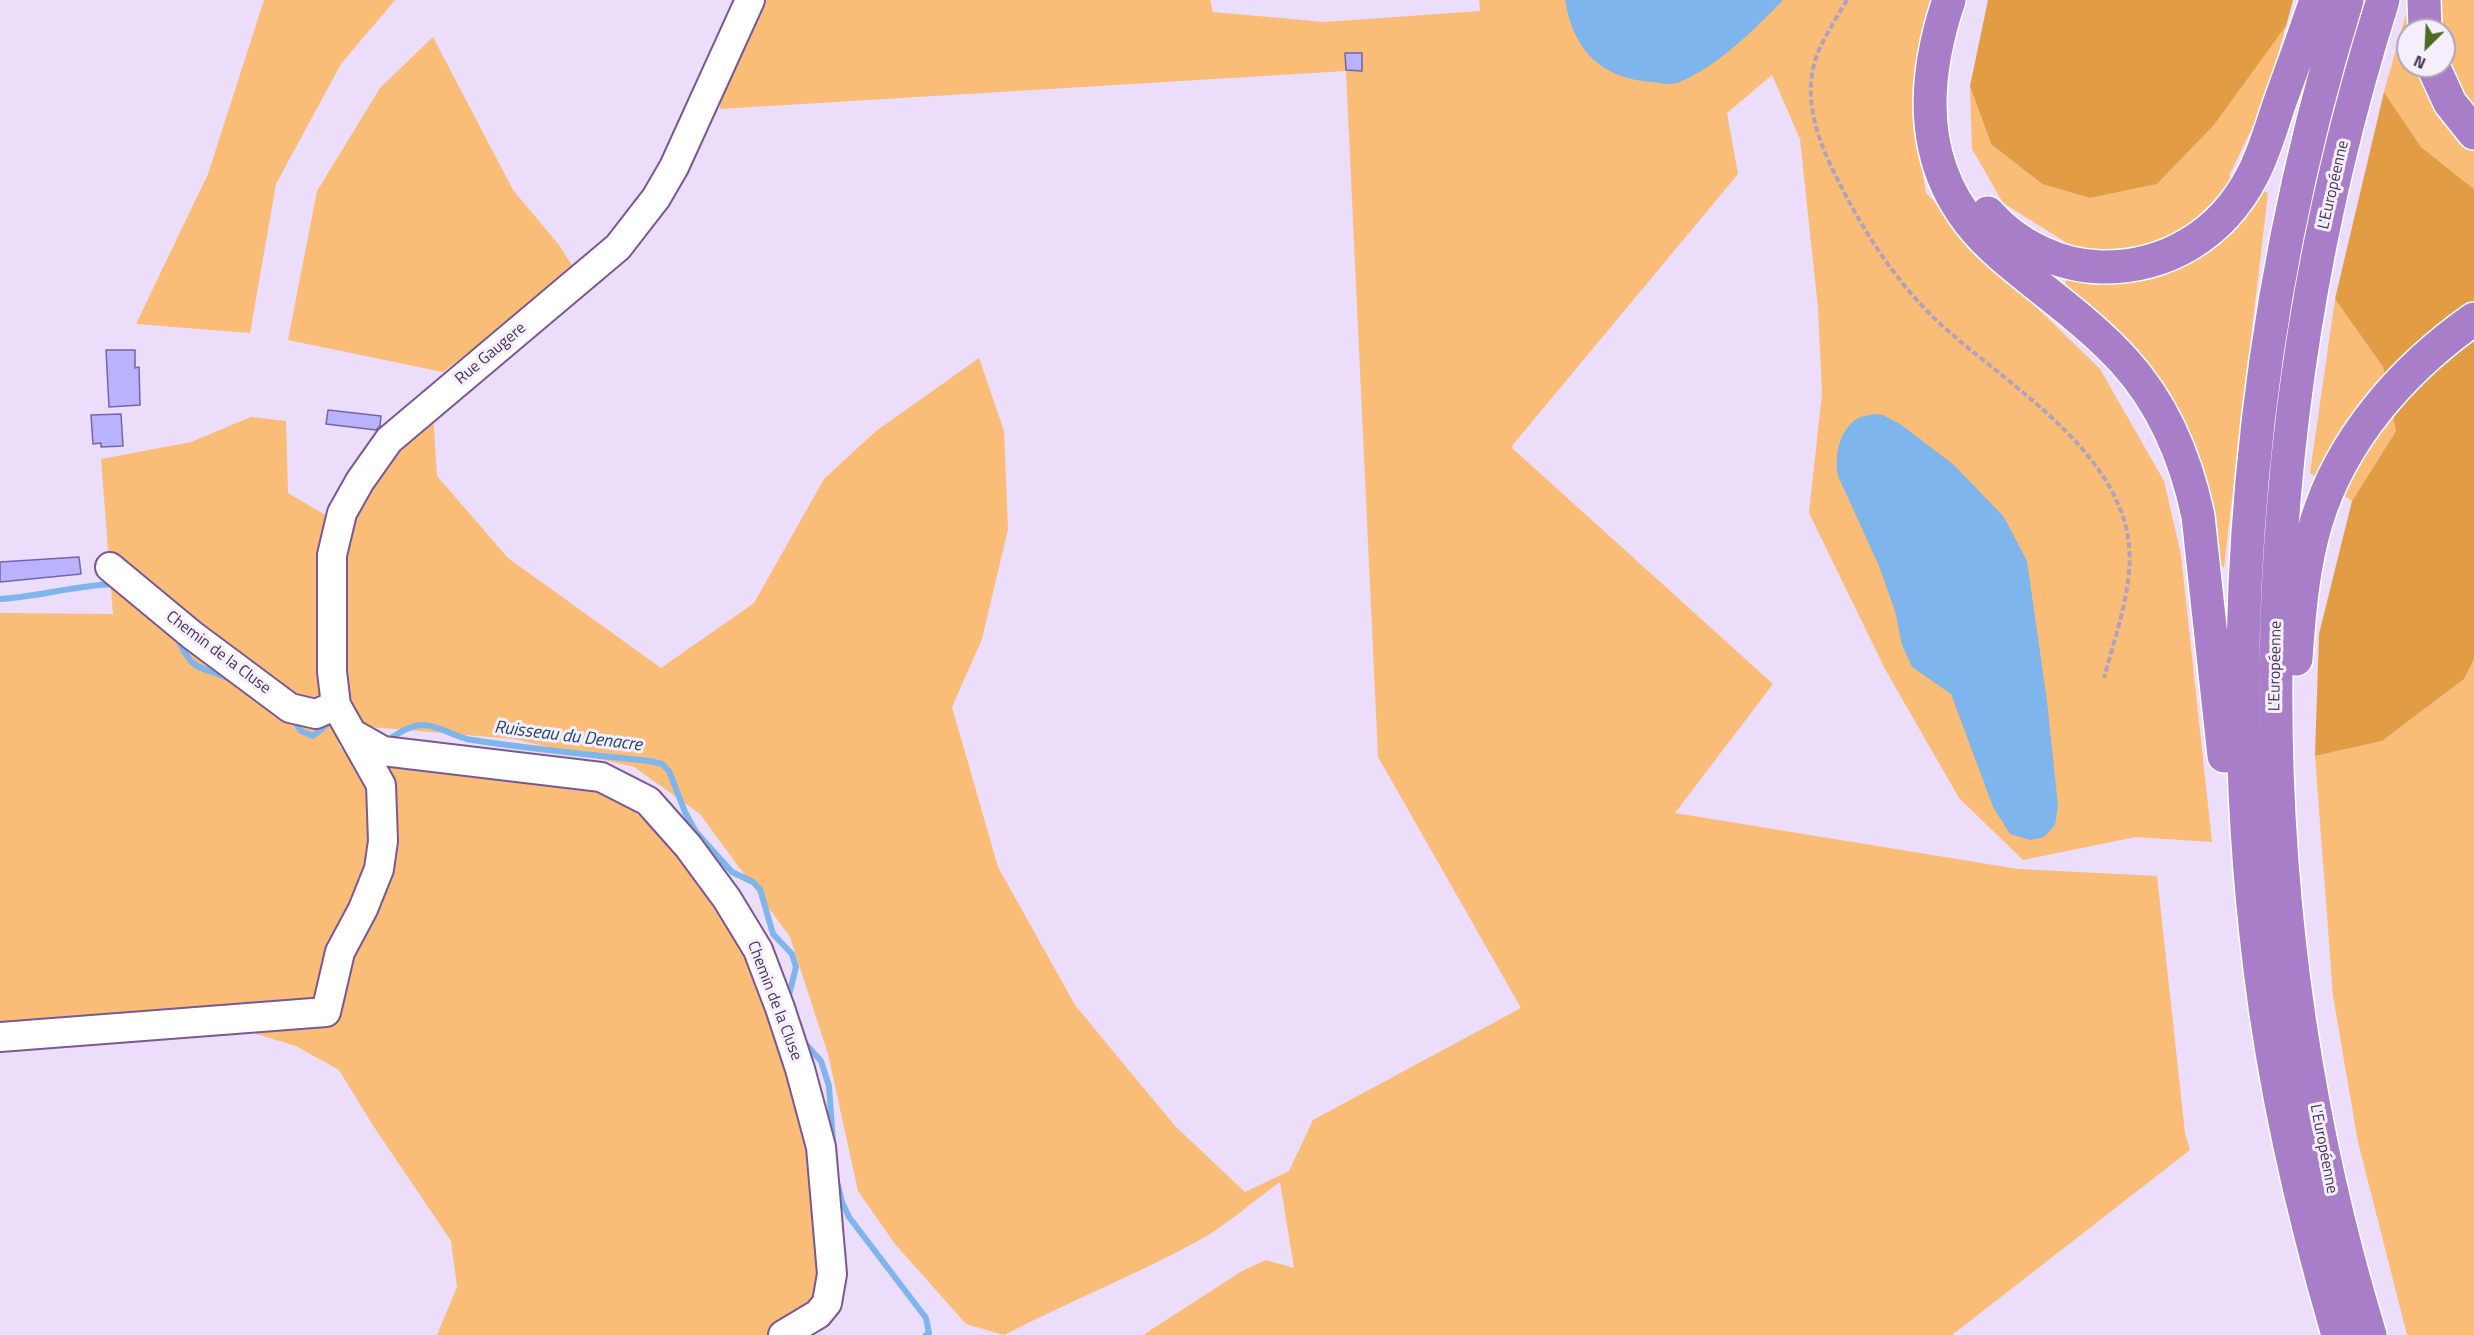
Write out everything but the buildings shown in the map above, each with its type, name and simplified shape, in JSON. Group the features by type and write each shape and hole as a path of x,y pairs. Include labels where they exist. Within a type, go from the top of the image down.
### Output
{"highway":[{"path":"1949,0 1935,48 1930,98 1931,134 1946,185 1965,216 1986,241 2100,338 2137,376 2165,420 2190,482 2202,543 2237,898 2272,1053"},
{"path":"1968,0 1952,60 1948,97 1953,144 1969,186 1997,223 2029,247 2080,264 2111,267 2140,264 2184,248 2206,234 2236,202 2257,164 2316,0"},
{"name":"L'Européenne","path":"2338,1335 2302,1199 2272,1053 2254,912 2244,774 2244,615 2248,518 2264,378 2283,260 2310,135 2347,0"},
{"name":"L'Européenne","path":"2370,1335 2333,1198 2300,1021 2287,915 2277,772 2276,625 2284,493 2297,379 2320,247 2348,123 2384,0"},
{"path":"2424,0 2425,18"},
{"path":"2439,78 2450,103 2474,133"},
{"path":"2300,1021 2300,901 2294,787 2294,714 2298,627 2312,536 2322,503 2342,463 2377,408 2430,353 2474,319"}],"street":[{"name":"Rue Gaugere","path":"0,1037 326,1012 340,952 363,909 379,869 383,842 381,785 336,705 332,672 332,555 342,513 389,440 618,247 656,198 679,157 750,0"},
{"name":"Chemin de la Cluse","path":"110,567 192,635 290,708 316,714 336,705"},
{"name":"Chemin de la Cluse","path":"353,734 383,751 601,777 648,801 688,846 728,899 758,950 780,1008 800,1069 821,1147 832,1274 827,1303 818,1314 783,1335"}],"path":[{"path":"1847,0 1819,50 1813,71 1812,110 1821,144 1866,231 1899,280 1943,326 2041,406 2081,449 2111,490 2129,544 2126,588 2104,678"}],"shaded area":[{"path":"264,0 395,0 341,64 276,184 250,333 136,324 208,174"},
{"path":"763,0 1210,0 1213,12 1325,22 1480,11 1479,0 1933,0 1920,45 1913,119 1926,193 2032,303 2100,369 2164,481 2181,555 2212,842 2136,837 2023,860 1959,798 1885,669 1809,513 1822,393 1818,308 1800,139 1772,75 1727,113 1738,174 1511,447 1773,684 1675,813 2018,869 2157,876 2185,1133 2190,1150 1952,1335 1143,1335 1242,1271 1266,1260 1294,1268 1280,1182 1209,1235 1004,1335 966,1324 895,1244 858,1191 828,1054 790,937 700,814 634,767 514,739 358,726 342,677 342,576 354,512 372,477 433,413 437,476 508,558 661,668 754,603 824,479 876,431 979,358 1004,431 1008,529 982,639 952,707 998,867 1075,1005 1175,1126 1245,1192 1289,1171 1313,1120 1521,1008 1378,757 1346,71 720,109 721,77"},
{"path":"1988,0 2293,0 2286,26 2214,125 2157,184 2090,198 2042,184 1991,144 1970,86"},
{"path":"2420,0 2474,0 2474,189 2421,147 2384,92 2396,50 2396,78 2456,78 2456,18 2405,18 2408,7"},
{"path":"2286,26 2265,101 2229,176 2268,193 2224,567 2217,568 2110,328 2066,285 2064,241 2003,203 1972,149 1970,86 1991,144 2042,184 2090,198 2157,184 2214,125"},
{"path":"433,37 513,190 559,245 575,270 443,372 288,340 317,191 380,88"},
{"path":"2384,92 2421,147 2474,189 2474,659 2464,679 2382,741 2315,756 2319,634 2352,501 2396,431 2383,367 2335,299"},
{"path":"2335,299 2383,367 2396,431 2352,501 2310,473"},
{"path":"251,417 286,421 288,493 332,519 320,656 340,748 589,784 619,799 654,828 707,886 735,932 797,1099 832,1274 783,1335 437,1335 457,1287 451,1241 372,1124 339,1070 296,1046 214,1021 0,1037 0,613 113,614 101,459 191,442"},
{"path":"2474,659 2474,1335 2407,1335 2358,1142 2333,996 2315,756 2382,741 2464,679"}],"water":[{"path":"1565,0 1783,0 1748,35 1722,56 1694,75 1670,84 1635,80 1618,75 1592,59 1575,33"},
{"path":"1873,414 1883,415 1900,424 1954,465 2004,517 2027,561 2047,701 2058,806 2055,825 2044,837 2030,840 2010,834 1993,807 1951,694 1912,667 1902,645 1895,611 1879,566 1838,476 1837,460 1842,436 1858,418"}],"waterway":[{"name":"Ruisseau du Denacre","path":"0,599 115,584"},
{"name":"Ruisseau du Denacre","path":"176,636 187,656 197,666 230,679"},
{"name":"Ruisseau du Denacre","path":"293,719 301,731 313,736 330,722"},
{"name":"Ruisseau du Denacre","path":"387,741 409,728 424,725 472,740 662,764 669,771 685,812 696,832 732,872 753,882 760,889 773,934 792,954 796,967 788,999"},
{"name":"Ruisseau du Denacre","path":"803,1041 821,1061 829,1086 833,1142"},
{"name":"Ruisseau du Denacre","path":"838,1185 849,1217 926,1318 929,1333 926,1335"}]}
